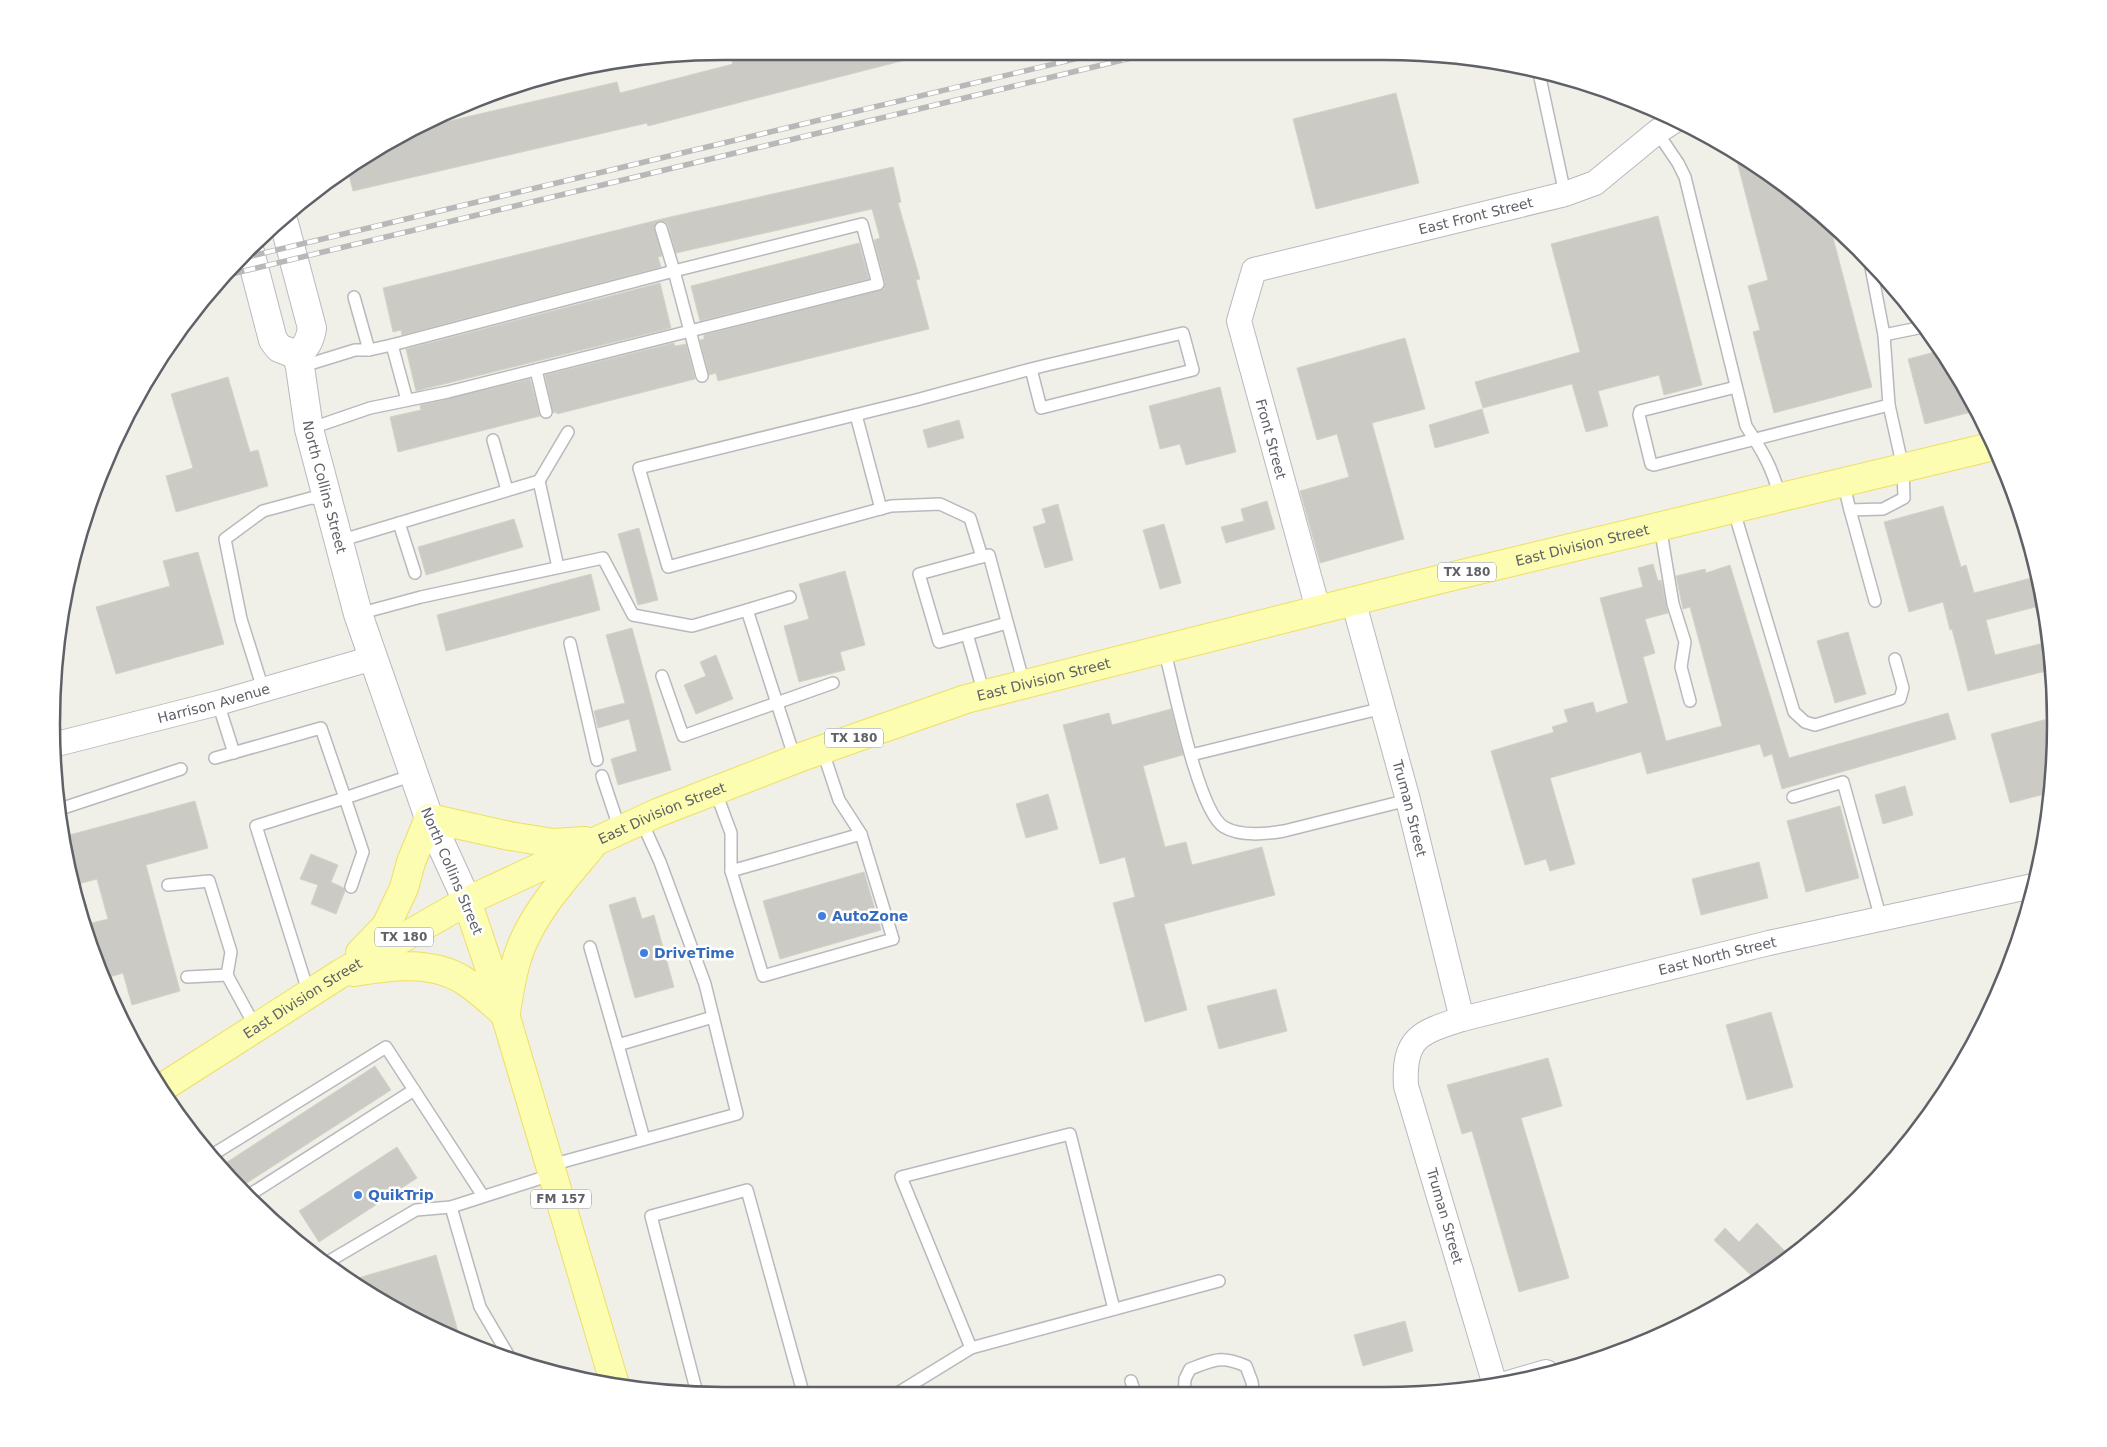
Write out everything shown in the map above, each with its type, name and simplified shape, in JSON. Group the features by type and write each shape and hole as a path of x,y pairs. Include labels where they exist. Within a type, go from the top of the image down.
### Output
{"main road":[{"path":"252,260 273,340 279,348 298,361 311,339 312,328 285,226"},
{"name":"North Collins Street","path":"298,361 309,429 358,614 429,818 468,901 505,1014 613,1377"},
{"name":"East Division Street","path":"167,1084 340,974 468,901 619,830 715,790 822,749 984,694 1353,600 1987,448"},
{"path":"340,974 386,926 404,888 411,862 429,818 510,836 553,843 619,830"},
{"path":"340,974 382,967 421,966 462,980 505,1014 513,970 525,938 554,891 619,830"}],"street":[{"name":"East Front Street","path":"1254,270 1565,194 1595,183 1669,124"},
{"name":"Front Street","path":"1254,270 1239,322 1318,609"},
{"name":"Truman Street","path":"1353,600 1408,800 1462,1019"},
{"name":"Harrison Avenue","path":"60,743 218,703 373,658"},
{"name":"East North Street","path":"1410,1047 1428,1030 1462,1019 1769,943 2026,888"},
{"name":"Truman Street","path":"1410,1047 1405,1065 1406,1086 1493,1377"}],"lane":[{"path":"1541,80 1565,194"},
{"path":"1657,132 1685,177 1746,426 1763,450 1773,472 1780,497"},
{"path":"298,361 392,345 862,224 878,284 536,370 370,408 309,429"},
{"path":"661,228 702,376"},
{"path":"1850,510 1882,509 1904,498 1903,468 1889,405 1884,335 1873,276"},
{"path":"354,297 369,350"},
{"path":"1884,335 1916,328"},
{"path":"982,557 970,518 940,504 891,506 668,567 639,468 856,415 1031,369 1183,333 1193,370 1041,408 1031,369"},
{"path":"392,345 407,400"},
{"path":"536,370 546,412"},
{"path":"1736,387 1640,411 1639,415 1650,461 1654,466 1754,438 1889,405"},
{"path":"856,415 881,509"},
{"path":"558,566 539,481 568,432"},
{"path":"493,440 507,490"},
{"path":"339,541 539,481"},
{"path":"1844,482 1874,601"},
{"path":"263,689 241,619 225,539 263,511 311,498 328,500"},
{"path":"1733,508 1794,712 1805,722 1815,725 1900,699 1903,688 1895,659"},
{"path":"399,523 415,573"},
{"path":"1660,526 1673,604 1684,642 1681,667 1690,701"},
{"path":"1007,623 939,642 919,574 988,555 1007,623 1024,684"},
{"path":"358,614 421,596 603,558 633,615 692,626 790,597"},
{"path":"747,610 795,759"},
{"path":"967,634 984,694"},
{"path":"570,643 597,760"},
{"path":"1164,648 1198,782 1210,812 1223,827 1245,833 1266,834 1408,800"},
{"path":"662,676 683,736 833,684"},
{"path":"218,703 234,753"},
{"path":"1191,755 1383,708"},
{"path":"215,758 321,728 364,852 351,887"},
{"path":"715,790 732,833 731,871 763,976 893,939 861,834 839,800 822,749"},
{"path":"66,807 181,769"},
{"path":"309,994 256,826 413,775"},
{"path":"333,1259 416,1210 451,1207 552,1169 644,1140 737,1114 713,1017 698,967 660,862 619,830 602,776"},
{"path":"1793,796 1844,782 1881,919"},
{"path":"731,871 861,834"},
{"path":"168,885 210,881 230,952 227,975 256,1028"},
{"path":"590,947 644,1140"},
{"path":"187,977 227,975"},
{"path":"618,1045 713,1017"},
{"path":"217,1152 386,1047 483,1196"},
{"path":"253,1192 414,1090"},
{"path":"971,1348 901,1177 1070,1134 1114,1309"},
{"path":"695,1386 651,1216 747,1190 802,1387"},
{"path":"451,1207 480,1306 506,1350"},
{"path":"908,1387 971,1348 1219,1281"},
{"path":"1185,1387 1185,1379 1190,1369 1215,1360 1231,1359 1246,1366 1253,1387"},
{"path":"1131,1381 1133,1387"}],"building":[{"path":"732,60 905,60 648,126 647,123 353,191 349,176 392,149 443,122 617,82 620,93 733,64"},
{"path":"1396,93 1419,183 1316,209 1293,119"},
{"path":"1737,163 1787,197 1832,235 1872,387 1774,413 1753,332 1760,330 1748,286 1768,280"},
{"path":"893,167 901,202 898,203 920,279 916,280 929,329 718,381 716,373 709,375 700,340 704,339 704,335 884,289 885,282 874,240 880,238 872,209 676,253 668,225 666,222 659,221 654,227 662,256 658,257 661,267 402,335 401,330 393,332 383,288 670,217"},
{"path":"1658,216 1702,385 1664,395 1659,375 1598,391 1608,426 1586,432 1572,384 1483,408 1475,382 1580,352 1551,244"},
{"path":"859,243 869,279 700,321 691,286"},
{"path":"660,283 671,328 416,391 406,349"},
{"path":"1405,338 1425,409 1372,423 1404,539 1320,563 1300,491 1349,477 1337,434 1317,440 1297,368"},
{"path":"674,343 675,346 686,344 695,379 557,414 557,412 553,413 545,375"},
{"path":"1933,353 1969,412 1925,424 1908,359"},
{"path":"228,377 250,452 258,450 268,486 176,512 166,476 193,468 171,394"},
{"path":"530,379 540,416 398,452 390,417 421,410 420,405"},
{"path":"1220,387 1236,452 1186,465 1180,444 1160,449 1149,406"},
{"path":"1482,409 1489,433 1435,448 1429,425"},
{"path":"959,420 964,438 928,448 923,430"},
{"path":"1267,501 1275,529 1226,543 1221,527 1244,521 1241,509"},
{"path":"1058,504 1073,560 1045,568 1033,527 1046,523 1042,509"},
{"path":"1943,506 1961,567 1966,565 1974,593 2030,578 2036,607 1986,620 1995,655 2042,644 2045,671 1968,691 1943,602 1909,612 1884,522"},
{"path":"514,519 523,547 426,575 418,547"},
{"path":"1164,524 1181,583 1160,589 1143,530"},
{"path":"639,528 658,600 638,605 618,534"},
{"path":"198,552 224,644 116,674 96,607 170,586 163,561"},
{"path":"1653,564 1658,581 1661,580 1668,613 1645,619 1655,653 1643,657 1666,741 1722,726 1690,607 1683,609 1676,576 1705,569 1706,573 1730,565 1789,758 1948,713 1956,739 1782,789 1772,754 1764,757 1760,744 1647,774 1641,752 1550,778 1575,864 1550,871 1546,859 1525,865 1491,751 1554,732 1552,727 1568,722 1564,710 1593,702 1596,713 1628,703 1600,598 1643,587 1638,568"},
{"path":"845,571 865,645 840,652 845,670 799,682 784,626 809,619 799,584"},
{"path":"591,574 600,610 446,651 437,615"},
{"path":"632,628 671,770 618,785 611,759 637,751 629,719 598,728 594,711 625,703 606,635"},
{"path":"1848,632 1866,694 1835,703 1817,641"},
{"path":"716,655 733,699 696,714 684,685 706,676 700,662"},
{"path":"1171,709 1183,755 1143,766 1165,847 1186,842 1192,865 1262,847 1275,895 1164,924 1187,1010 1145,1022 1113,903 1135,897 1125,857 1100,864 1063,725 1109,713 1112,725"},
{"path":"2047,719 2046,767 2043,795 2010,803 1991,734"},
{"path":"1905,786 1913,815 1883,824 1875,795"},
{"path":"1048,794 1058,829 1026,838 1016,804"},
{"path":"195,801 208,848 146,865 180,991 132,1005 123,973 111,977 91,923 108,919 97,879 80,884 70,835"},
{"path":"1840,806 1859,878 1806,892 1787,821"},
{"path":"311,854 338,865 331,882 344,888 345,891 336,914 311,904 318,885 300,879"},
{"path":"1759,862 1768,898 1701,915 1692,879"},
{"name":"AutoZone","path":"864,872 881,930 780,959 763,901"},
{"name":"DriveTime","path":"635,897 642,919 654,915 674,987 635,998 609,905"},
{"path":"1276,989 1287,1031 1219,1049 1207,1006"},
{"path":"1771,1012 1793,1087 1747,1100 1726,1025"},
{"path":"1548,1058 1562,1106 1521,1118 1569,1278 1519,1292 1472,1131 1462,1134 1447,1085"},
{"path":"375,1066 391,1090 246,1184 226,1163"},
{"name":"QuikTrip","path":"397,1147 417,1178 319,1242 299,1211"},
{"path":"1757,1223 1785,1251 1751,1275 1714,1240 1725,1228 1739,1242"},
{"path":"436,1255 458,1331 430,1319 359,1278"},
{"path":"1405,1321 1413,1351 1363,1366 1354,1335"}],"railway":[{"path":"252,256 1070,60"},
{"path":"237,273 1123,60"}],"place":[{"name":"AutoZone","path":"822,916"},
{"name":"DriveTime","path":"644,953"},
{"name":"QuikTrip","path":"358,1195"}]}
